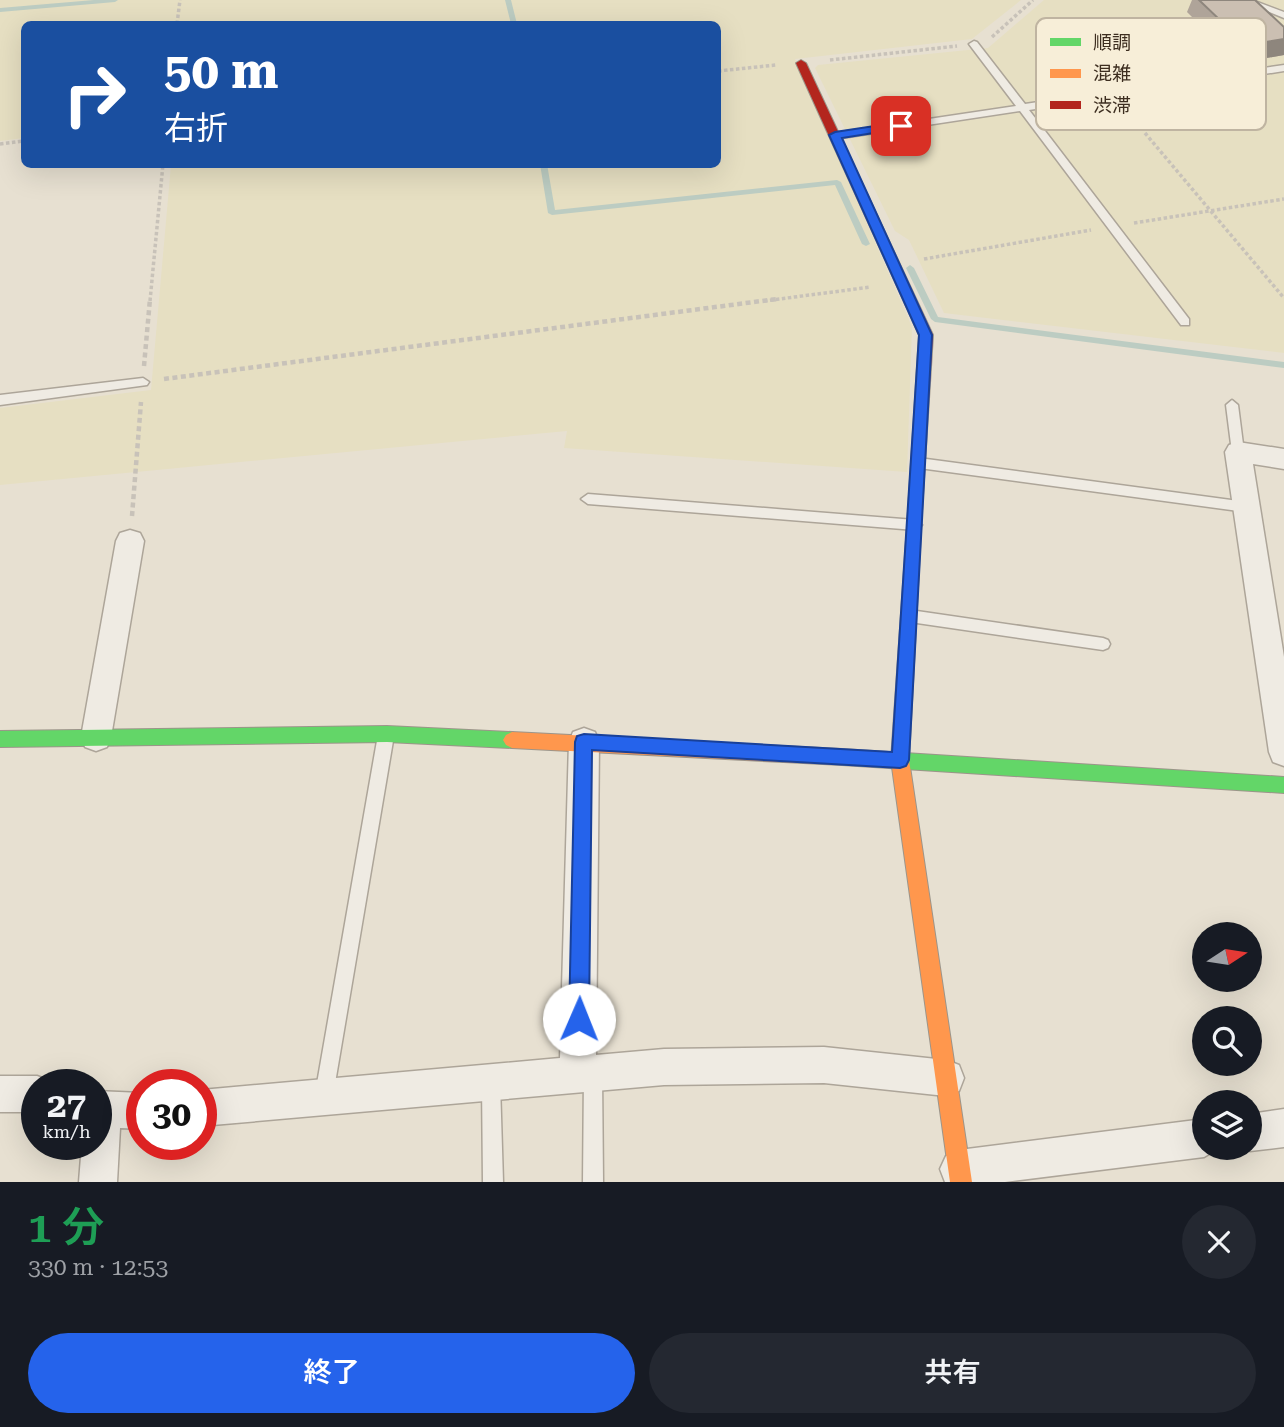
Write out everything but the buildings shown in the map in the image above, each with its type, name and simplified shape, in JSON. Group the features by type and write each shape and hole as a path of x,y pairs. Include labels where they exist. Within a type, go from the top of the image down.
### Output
{"street":[{"path":"801,63 924,326 927,345 900,760 960,1175 1192,1140"},
{"path":"1284,459 1238,452 1246,507 1273,612 1284,752"},
{"path":"96,737 130,541"},
{"path":"0,739 387,734 584,742 1284,785"},
{"path":"584,742 585,1074"},
{"path":"217,1107 664,1067 824,1065 946,1078"},
{"path":"0,1094 21,1094"},
{"path":"1262,1131 1284,1128"},
{"path":"98,1160 98,1182"}],"lane":[{"path":"1244,0 1284,15"},
{"path":"974,44 1036,125"},
{"path":"1266,71 1284,68"},
{"path":"835,135 1036,105"},
{"path":"1039,130 1185,322"},
{"path":"0,400 143,382"},
{"path":"1232,405 1238,452"},
{"path":"919,463 1246,507"},
{"path":"588,499 916,526"},
{"path":"909,616 1103,644"},
{"path":"324,1097 387,734"},
{"path":"585,1074 593,1182"},
{"path":"491,1082 493,1182"}],"path":[{"path":"177,21 180,0"},
{"path":"721,71 982,43 994,36 1033,0"},
{"path":"1145,133 1284,298"},
{"path":"0,144 21,141"},
{"path":"130,541 163,168"},
{"path":"143,382 904,282"}],"shaded area":[{"path":"0,0 1021,0 972,39 795,59 912,327 907,472 564,448 567,431 0,485 0,408 151,390 171,168 721,168 721,21 21,21 21,138 0,141"},
{"path":"1044,0 1284,0 1284,353 944,313 909,240 895,231 815,68 818,65 988,48"}],"waterway":[{"path":"0,10 115,0"},
{"path":"508,0 513,21"},
{"path":"544,168 552,213 837,182 866,244"},
{"path":"910,268 935,319 1284,365"}],"traffic: fast":[{"path":"0,739 387,734 512,740"},
{"path":"842,757 1284,785"}],"traffic: slow":[{"path":"915,511 900,760 961,1182"},
{"path":"512,740 842,757"}],"traffic: jam":[{"path":"801,63 926,335 915,511"}],"route":[{"path":"579,1019 584,742 900,760 926,335 835,135 901,126"}]}
